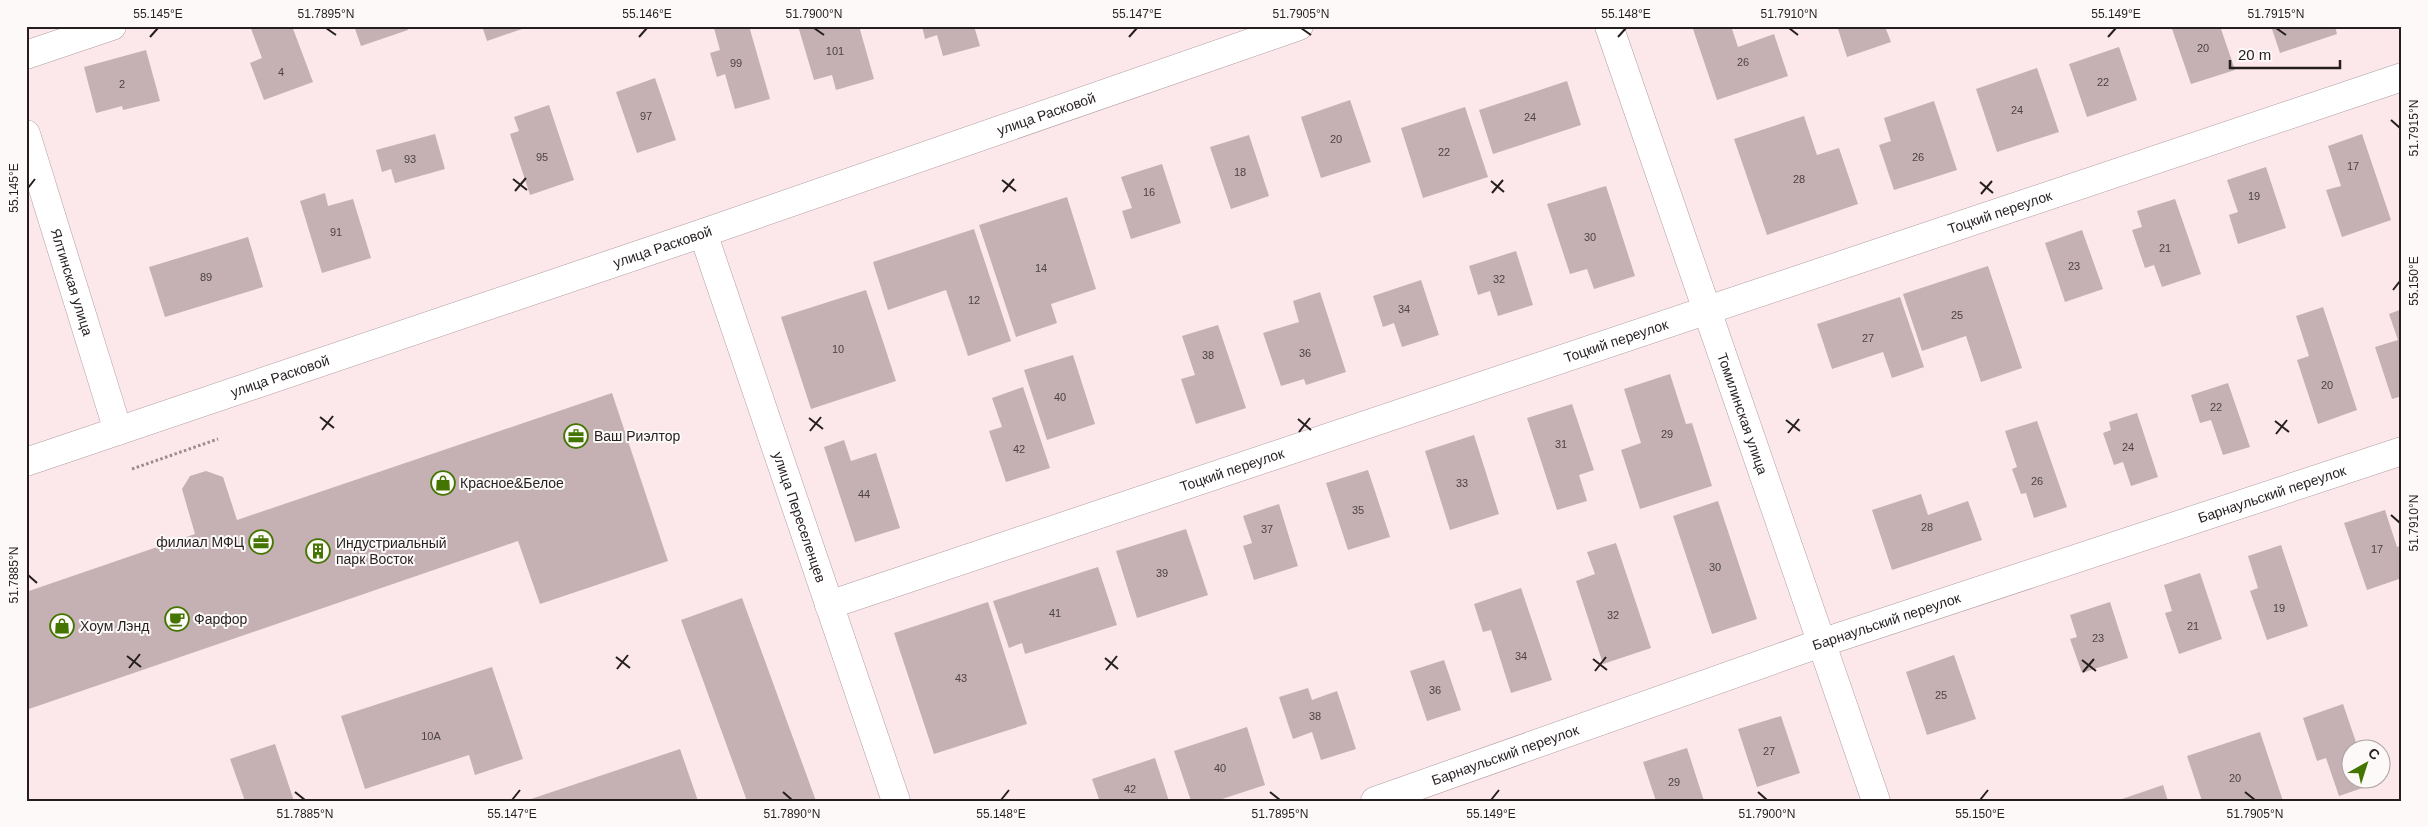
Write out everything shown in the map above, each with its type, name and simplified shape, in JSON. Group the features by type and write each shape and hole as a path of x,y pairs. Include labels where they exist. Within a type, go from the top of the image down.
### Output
{"street":[{"path":"26,55 112,26"},
{"name":"улица Расковой","path":"26,462 703,233 1299,26"},
{"name":"Томилинская улица","path":"1609,26 1705,310 1876,801"},
{"name":"Тоцкий переулок","path":"829,605 2402,77"},
{"name":"Ялтинская улица","path":"26,134 118,431"},
{"name":"улица Переселенцев","path":"703,233 896,801"},
{"name":"Барнаульский переулок","path":"1375,801 1821,643 2402,451"}],"path":[{"path":"132,469 218,439"}],"building":[{"path":"250,26 292,26 313,82 264,100 250,63 262,58"},
{"path":"354,26 406,26 408,30 361,46"},
{"path":"482,26 521,26 522,29 487,41"},
{"path":"721,26 749,26 770,99 735,109 725,74 717,77 710,53 720,50 714,28"},
{"path":"798,26 859,26 874,79 836,90 832,75 814,80"},
{"path":"922,26 974,26 980,46 943,56 937,35 925,39"},
{"path":"1692,26 1731,26 1738,47 1774,34 1788,76 1717,100"},
{"path":"1837,26 1894,27 1886,29 1891,42 1847,57"},
{"path":"2171,26 2220,26 2235,70 2191,84"},
{"path":"2271,26 2335,26 2337,34 2280,53"},
{"path":"2119,47 2137,100 2087,117 2069,64"},
{"path":"146,50 160,101 123,110 122,106 96,113 84,67"},
{"path":"2037,68 2059,132 1997,152 1976,89"},
{"path":"655,78 676,140 637,153 616,92"},
{"path":"1567,81 1581,125 1493,154 1479,110"},
{"path":"1350,100 1371,162 1321,178 1301,117"},
{"path":"1934,101 1957,170 1894,190 1879,145 1891,141 1884,118"},
{"path":"549,105 574,180 530,195 510,134 519,131 514,117"},
{"path":"1465,107 1488,177 1423,198 1401,128"},
{"path":"1804,116 1817,155 1839,148 1858,204 1767,235 1734,139"},
{"path":"435,134 445,169 395,183 391,169 382,172 376,150"},
{"path":"2362,134 2391,220 2342,237 2326,190 2341,186 2328,146"},
{"path":"1249,135 1269,196 1231,209 1210,147"},
{"path":"1162,164 1181,223 1131,239 1122,211 1132,208 1121,177"},
{"path":"2266,167 2286,228 2238,244 2229,215 2238,212 2227,180"},
{"path":"1606,186 1635,276 1594,289 1587,269 1570,274 1547,204"},
{"path":"325,193 328,206 353,199 371,258 322,273 300,201"},
{"path":"1067,197 1096,289 1051,304 1057,323 1016,337 979,225"},
{"path":"2175,199 2201,274 2162,287 2154,265 2145,268 2132,230 2142,227 2137,211"},
{"path":"974,229 1011,341 968,356 946,290 888,310 873,262"},
{"path":"2082,230 2103,289 2065,302 2045,243"},
{"path":"248,237 263,287 165,317 149,267"},
{"path":"1516,251 1533,305 1498,316 1490,291 1478,295 1469,266"},
{"path":"1988,266 2022,368 1981,382 1966,336 1922,351 1903,294"},
{"path":"1421,280 1439,335 1402,347 1394,323 1383,327 1373,296"},
{"path":"866,290 896,381 811,409 781,317"},
{"path":"1320,292 1346,372 1306,385 1304,379 1281,386 1263,333 1299,322 1293,301"},
{"path":"1900,297 1924,367 1892,378 1883,352 1832,369 1817,324"},
{"path":"2323,307 2357,410 2318,424 2297,360 2309,356 2296,316"},
{"path":"2402,309 2402,396 2392,399 2375,347 2398,340 2389,314"},
{"path":"1218,325 1246,408 1196,424 1181,379 1195,375 1182,336"},
{"path":"1073,355 1095,424 1047,440 1024,370"},
{"path":"1670,374 1686,424 1692,423 1712,486 1640,509 1621,450 1641,443 1624,389"},
{"path":"2228,383 2250,447 2223,455 2211,420 2200,423 2191,395"},
{"path":"1023,387 1050,468 1006,482 989,431 1002,427 992,398"},
{"name":"Индустриальный парк Восток","path":"612,393 668,561 540,604 518,541 26,710 26,592 195,534 182,489 190,476 206,471 223,477 237,520"},
{"path":"1572,404 1594,470 1579,475 1587,501 1557,510 1527,418"},
{"path":"2137,413 2158,477 2131,486 2123,462 2114,465 2103,433 2111,430 2109,422"},
{"path":"2037,421 2067,507 2034,518 2026,493 2021,494 2012,469 2017,467 2005,431"},
{"path":"1474,435 1499,514 1450,530 1425,451"},
{"path":"844,440 851,461 876,453 900,528 855,542 824,447"},
{"path":"1368,470 1390,537 1348,550 1326,483"},
{"path":"1921,494 1928,515 1968,501 1982,540 1892,570 1872,510"},
{"path":"1718,501 1757,619 1712,634 1673,516"},
{"path":"1279,504 1298,566 1254,580 1243,546 1252,543 1243,516"},
{"path":"2385,510 2397,547 2400,546 2402,551 2402,578 2367,590 2344,523"},
{"path":"1186,529 1208,595 1137,618 1116,551"},
{"path":"1616,543 1651,648 1603,664 1576,581 1595,574 1587,552"},
{"path":"2281,545 2308,626 2267,640 2250,591 2258,588 2248,556"},
{"path":"1098,567 1117,625 1025,654 1022,643 1009,648 993,601"},
{"path":"2200,573 2222,639 2179,654 2165,613 2172,611 2164,585"},
{"path":"1521,588 1552,680 1511,693 1491,630 1483,632 1474,604"},
{"path":"742,598 816,801 747,801 681,620"},
{"path":"988,602 1027,724 934,754 894,633"},
{"path":"2110,602 2128,658 2082,673 2070,639 2077,637 2070,615"},
{"path":"1954,655 1976,719 1927,735 1906,672"},
{"path":"1444,660 1461,710 1427,721 1410,671"},
{"path":"492,667 523,759 475,775 469,755 365,789 341,716"},
{"path":"1308,688 1312,700 1337,691 1356,749 1321,760 1312,732 1293,739 1279,697"},
{"path":"2343,704 2355,740 2340,740 2340,790 2357,790 2339,796 2326,758 2317,761 2303,718"},
{"path":"1781,716 1800,773 1757,787 1738,729"},
{"path":"1247,727 1265,785 1216,801 1191,801 1174,751"},
{"path":"2260,732 2283,801 2202,801 2187,756"},
{"path":"275,744 294,801 245,801 230,759"},
{"path":"1687,748 1704,801 1656,801 1643,762"},
{"path":"680,749 698,801 528,801 528,800"},
{"path":"1155,758 1169,801 1095,801 1099,799 1092,779"},
{"path":"2163,785 2168,801 2119,801 2119,800"}],"place":[{"name":"Ваш Риэлтор","path":"576,436"},
{"name":"Красное&Белое","path":"443,483"},
{"name":"филиал МФЦ","path":"261,542"},
{"name":"Индустриальный парк Восток","path":"318,551"},
{"name":"Фарфор","path":"177,619"},
{"name":"Хоум Лэнд","path":"62,626"}]}
